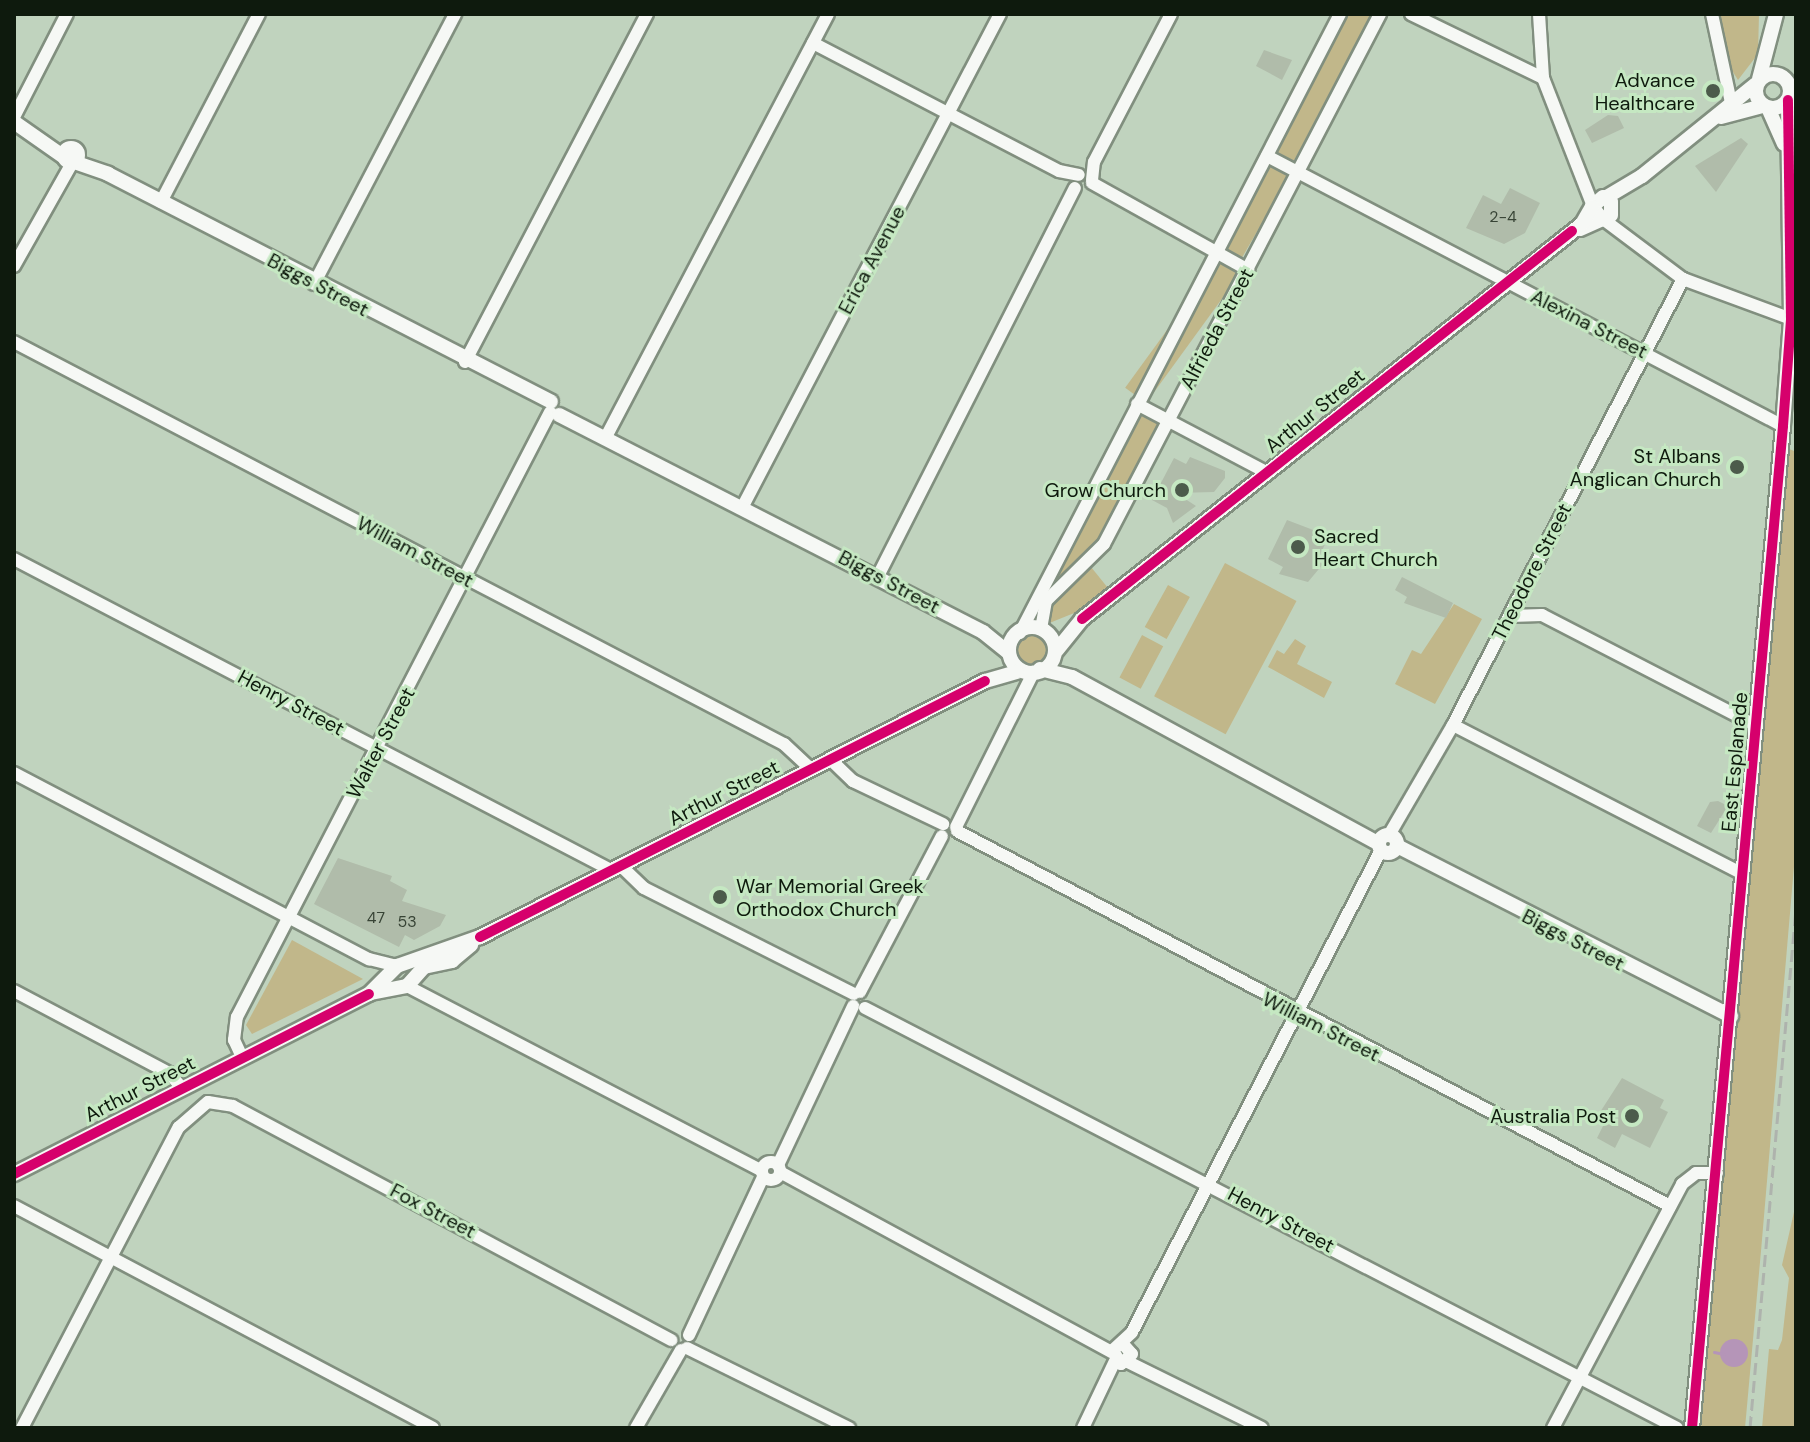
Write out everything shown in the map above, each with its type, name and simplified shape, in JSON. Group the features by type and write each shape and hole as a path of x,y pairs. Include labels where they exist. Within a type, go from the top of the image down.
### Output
{"street":[{"path":"14,120 67,14"},
{"path":"161,202 259,14"},
{"path":"314,284 455,14"},
{"path":"465,362 647,14"},
{"path":"607,435 828,14"},
{"name":"Erica Avenue","path":"743,506 1000,14"},
{"path":"878,576 1171,14"},
{"name":"Alfrieda Street","path":"1018,635 1340,14"},
{"name":"Alfrieda Street","path":"1044,630 1042,606 1097,556 1300,173 1380,14"},
{"path":"1411,14 1543,78"},
{"path":"1539,14 1543,78 1582,175 1603,208 1683,279 1791,319"},
{"path":"1712,14 1731,103"},
{"path":"1754,86 1770,50 1776,14"},
{"path":"813,43 1248,270"},
{"path":"1603,208 1754,86 1784,77 1770,50"},
{"name":"East Esplanade","path":"1692,1428 1791,319 1790,159 1784,77"},
{"path":"1725,78 1754,86"},
{"name":"East Esplanade","path":"1754,86 1790,159"},
{"path":"1711,121 1788,100"},
{"name":"Biggs Street","path":"14,120 70,156 983,632 1008,653"},
{"path":"14,266 70,156"},
{"name":"Alexina Street","path":"1267,156 1783,426"},
{"name":"Arthur Street","path":"14,1174 401,976 452,961 480,937 985,681 1028,671 1056,652 1082,619 1603,208"},
{"name":"Theodore Street","path":"1122,1354 1510,616 1683,279"},
{"name":"William Street","path":"14,342 784,744 811,769"},
{"path":"1137,404 1268,473"},
{"name":"Walter Street","path":"242,1057 235,1023 554,410"},
{"name":"Henry Street","path":"14,559 615,868 635,883 1677,1428"},
{"path":"1524,588 1542,615 1757,726"},
{"path":"1510,616 1542,615"},
{"name":"Arthur Street","path":"1044,630 1082,619"},
{"name":"Biggs Street","path":"983,632 1018,635 1044,630 1072,677"},
{"name":"Arthur Street","path":"985,681 1018,635"},
{"path":"636,1428 1018,697 1028,671 1008,653"},
{"name":"Biggs Street","path":"1028,671 1072,677 1416,859 1731,1016"},
{"path":"1453,725 1743,874"},
{"name":"William Street","path":"830,759 853,781 1670,1206"},
{"path":"14,773 401,976 435,997 1262,1428"},
{"path":"14,991 169,1073 182,1088"},
{"name":"Fox Street","path":"110,1259 182,1122 208,1102 233,1106 849,1428"},
{"path":"1553,1428 1670,1206 1689,1176 1717,1173"},
{"path":"14,1206 433,1428"},
{"path":"18,1427 110,1259"},
{"path":"1083,1428 1122,1354"}],"shaded area":[{"path":"1345,14 1377,14 1292,164 1274,152"},
{"path":"1718,14 1759,14 1758,54 1738,80 1723,56"},
{"path":"1268,162 1291,173 1240,261 1223,253"},
{"path":"1218,260 1239,275 1146,403 1125,388"},
{"path":"1139,411 1161,425 1103,537 1040,599"},
{"path":"1787,448 1794,451 1796,466 1796,843 1761,1251 1745,1428 1701,1428"},
{"path":"1225,563 1297,601 1226,734 1154,696"},
{"path":"1091,567 1108,588 1089,607 1047,624 1044,610"},
{"path":"1168,585 1190,597 1167,639 1145,627"},
{"path":"1454,604 1482,619 1435,704 1395,684 1412,650 1421,654"},
{"path":"1142,635 1163,646 1141,689 1119,677"},
{"path":"1032,636 1042,640 1046,650 1042,660 1032,664 1022,660 1018,650 1022,640"},
{"path":"1295,639 1306,646 1297,664 1332,682 1324,698 1268,667 1277,650 1284,654"},
{"path":"292,940 363,979 252,1034 246,1025"},
{"path":"1796,1203 1796,1428 1762,1428 1769,1349 1778,1350 1782,1340 1789,1278 1782,1265"},
{"path":"1734,1339 1744,1343 1748,1353 1744,1363 1734,1367 1724,1363 1720,1353 1724,1343"}],"building":[{"path":"1264,50 1292,60 1282,80 1256,66"},
{"path":"1608,115 1618,116 1624,128 1592,143 1585,130"},
{"path":"1741,138 1748,144 1716,192 1695,166"},
{"path":"1510,188 1540,203 1525,233 1504,244 1466,228 1483,195 1501,204"},
{"name":"Grow Church","path":"1190,457 1225,471 1225,478 1214,492 1176,493 1196,506 1173,523 1167,508 1152,500 1174,458 1186,464"},
{"name":"Sacred Heart Church","path":"1287,520 1329,536 1317,561 1323,564 1308,582 1279,574 1283,567 1268,559"},
{"path":"1402,577 1453,603 1446,618 1404,603 1407,597 1395,590"},
{"path":"1718,801 1728,806 1711,833 1697,826 1710,802"},
{"path":"338,858 392,876 390,881 407,890 402,901 446,915 440,926 414,940 405,935 399,947 314,904"},
{"name":"Australia Post","path":"1622,1078 1664,1100 1660,1108 1668,1112 1650,1148 1622,1134 1615,1148 1597,1138 1604,1124 1595,1120"}],"waterway":[{"path":"1714,1352 1724,1354"}],"railway":[{"path":"1750,1428 1796,908"}],"cycle path":[{"path":"1692,1428 1791,319 1788,100"},
{"path":"1082,619 1572,231"},
{"path":"480,937 985,681"},
{"path":"14,1174 369,994"}],"place":[{"name":"Advance Healthcare","path":"1713,91"},
{"name":"St Albans Anglican Church","path":"1737,467"},
{"name":"Grow Church","path":"1182,490"},
{"name":"Sacred Heart Church","path":"1298,547"},
{"name":"War Memorial Greek Orthodox Church","path":"720,897"},
{"name":"Australia Post","path":"1632,1116"}]}
